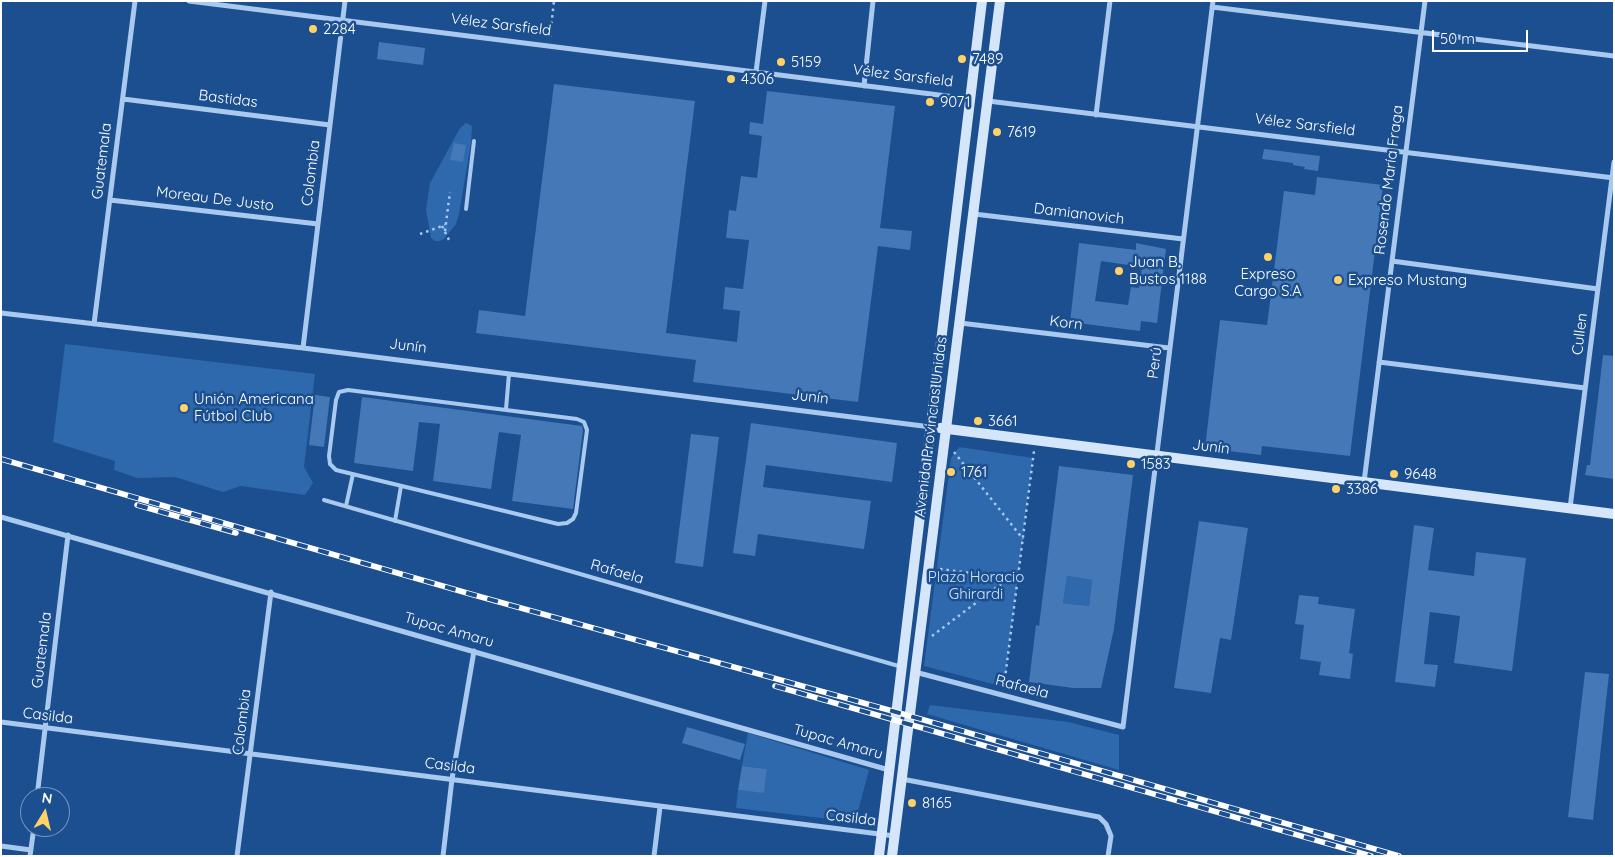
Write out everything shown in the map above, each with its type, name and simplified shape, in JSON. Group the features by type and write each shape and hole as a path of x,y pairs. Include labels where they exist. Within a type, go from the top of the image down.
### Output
{"main road":[{"name":"Avenida Provincias Unidas","path":"879,856 982,1"},
{"name":"Avenida Provincias Unidas","path":"892,856 1000,1"},
{"name":"Vélez Sarsfield","path":"971,99 987,101"},
{"name":"Junín","path":"931,427 1614,514"}],"street":[{"name":"Guatemala","path":"94,324 135,1"},
{"name":"Vélez Sarsfield","path":"189,1 971,99"},
{"name":"Colombia","path":"302,348 346,1"},
{"path":"756,72 765,1"},
{"path":"864,86 873,1"},
{"path":"1096,114 1110,1"},
{"name":"Rosendo María Fraga","path":"1364,482 1425,1"},
{"path":"1212,4 1614,56"},
{"name":"Perú","path":"1123,727 1212,4"},
{"name":"Bastidas","path":"123,98 330,125"},
{"name":"Vélez Sarsfield","path":"987,101 1613,178"},
{"name":"Cullen","path":"1570,508 1614,162"},
{"name":"Moreau De Justo","path":"110,200 318,224"},
{"name":"Damianovich","path":"973,214 1183,239"},
{"path":"1392,261 1598,289"},
{"name":"Junín","path":"1,313 302,348 931,427"},
{"name":"Korn","path":"959,323 1169,348"},
{"path":"1379,362 1585,388"},
{"name":"Tupac Amaru","path":"1,516 889,770"},
{"name":"Guatemala","path":"38,787 68,535"},
{"name":"Colombia","path":"237,856 271,592"},
{"path":"443,856 452,779 474,651"},
{"name":"Rafaela","path":"915,672 1123,727"},
{"name":"Casilda","path":"1,722 895,836"},
{"path":"902,778 1100,817 1106,824 1111,836 1108,856"},
{"path":"654,856 660,807"},
{"path":"1,846 31,853 33,837"}],"lane":[{"path":"466,209 474,140"},
{"path":"506,409 509,374"},
{"path":"348,390 576,419 584,422 587,430 576,513 567,523 558,524 354,474 336,470 330,464 336,400 339,392 348,390"},
{"path":"346,506 354,474"},
{"path":"395,521 401,486"},
{"name":"Rafaela","path":"324,500 902,667"}],"path":[{"path":"549,46 554,1"},
{"path":"450,192 444,226 450,242"},
{"path":"420,234 444,226"},
{"path":"944,439 1023,539"},
{"path":"1003,695 1035,440"},
{"path":"928,567 1018,579"},
{"path":"919,646 1009,578"}],"green space":[{"path":"466,123 472,126 471,143 459,214 456,224 444,239 435,241 431,238 426,210 430,183 460,128"},
{"name":"Unión Americana Fútbol Club","path":"65,344 315,374 304,467 313,483 305,495 241,486 223,492 175,477 137,478 114,470 115,461 53,442"},
{"name":"Plaza Horacio Ghirardi","path":"959,447 1033,458 1004,687 924,666 951,458"},
{"path":"1067,576 1092,580 1089,606 1063,603"},
{"path":"930,705 1068,722 1119,735 1119,770 927,714"},
{"path":"748,733 869,770 855,822 736,808 738,790 764,792 767,769 742,766"}],"building":[{"path":"379,42 425,48 423,65 377,59"},
{"path":"554,84 695,101 666,333 737,342 740,311 723,309 725,287 743,289 749,240 726,238 729,210 736,211 741,176 757,178 762,136 749,134 750,122 763,124 767,91 895,106 880,228 912,231 910,250 878,246 858,402 693,382 696,360 476,333 479,310 525,316"},
{"path":"454,143 466,145 463,162 450,160"},
{"path":"1264,149 1320,156 1318,171 1304,169 1305,167 1293,165 1293,163 1262,159"},
{"path":"1317,177 1383,185 1350,456 1262,446 1261,455 1205,448 1220,320 1267,325 1284,191 1315,195"},
{"name":"Juan B. Bustos 1188","path":"1079,243 1136,250 1136,243 1166,249 1157,323 1141,321 1140,331 1070,322","holes":["1101,261 1142,267 1139,288 1131,287 1128,305 1095,301"]},
{"path":"1603,355 1614,356 1614,479 1585,475 1587,465 1590,465"},
{"path":"315,395 330,397 324,447 309,445"},
{"path":"362,397 582,426 573,509 512,501 521,435 499,432 491,489 433,481 440,424 419,422 413,471 354,463"},
{"path":"751,423 897,443 892,482 766,465 763,487 871,501 864,549 758,534 755,556 733,553"},
{"path":"691,434 719,437 703,567 675,563"},
{"path":"1059,466 1133,475 1114,629 1101,688 1073,688 1029,682 1036,625 1039,626","holes":["1067,576 1092,580 1089,606 1063,603"]},
{"path":"1199,521 1248,528 1231,640 1220,638 1211,693 1174,688"},
{"path":"1414,525 1434,528 1428,570 1474,576 1476,552 1526,558 1512,671 1454,663 1460,616 1430,612 1424,664 1438,665 1435,687 1395,682"},
{"path":"1299,595 1319,597 1318,604 1355,609 1349,653 1353,654 1350,679 1319,675 1321,662 1300,659 1304,625 1295,624"},
{"path":"1585,672 1609,674 1593,820 1568,817"},
{"path":"687,727 745,744 740,760 682,743"},
{"path":"742,766 767,769 764,793 738,790"}],"railway":[{"path":"1,459 474,595 896,712 1399,856"},
{"path":"137,505 236,533"},
{"path":"775,686 1371,856"}],"place":[{"name":"2284","path":"313,29"},
{"name":"7489","path":"962,59"},
{"name":"5159","path":"781,62"},
{"name":"4306","path":"731,79"},
{"name":"9071","path":"930,102"},
{"name":"7619","path":"997,132"},
{"name":"Expreso Cargo S.A","path":"1268,257"},
{"name":"Juan B. Bustos 1188","path":"1119,271"},
{"name":"Expreso Mustang","path":"1338,280"},
{"name":"Unión Americana Fútbol Club","path":"184,408"},
{"name":"3661","path":"978,421"},
{"name":"1583","path":"1131,464"},
{"name":"1761","path":"951,472"},
{"name":"9648","path":"1394,474"},
{"name":"3386","path":"1336,489"},
{"name":"8165","path":"912,803"}]}
